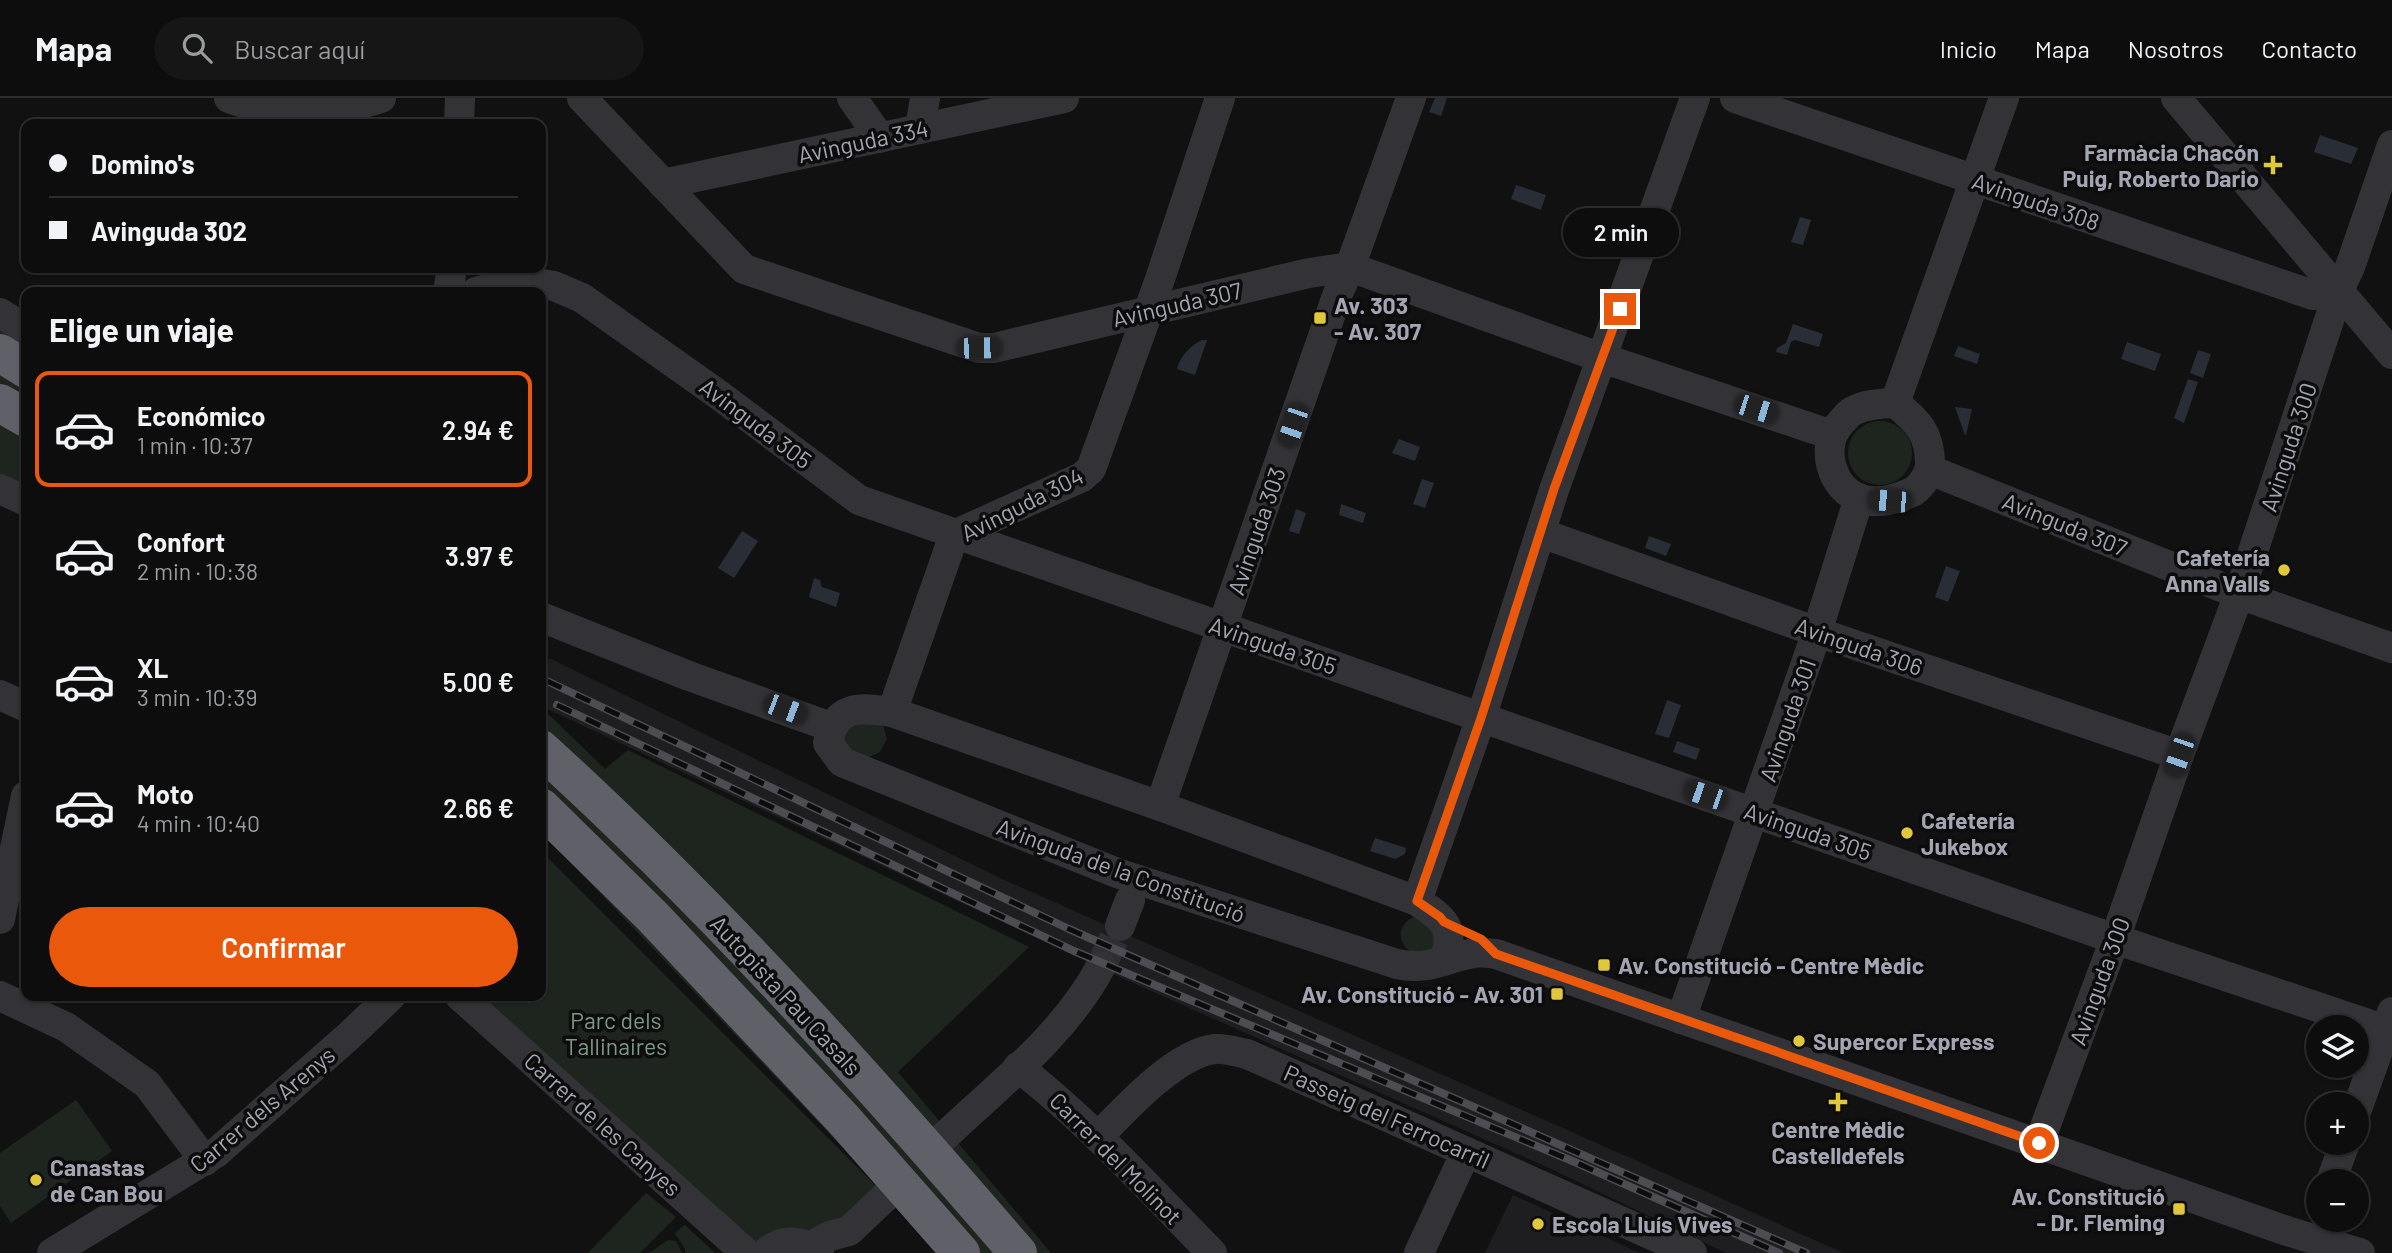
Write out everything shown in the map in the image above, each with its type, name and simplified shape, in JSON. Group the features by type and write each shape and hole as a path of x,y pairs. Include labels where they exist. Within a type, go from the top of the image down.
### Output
{"highway":[{"path":"0,354 21,366"},
{"path":"0,403 21,415"},
{"name":"Autopista Pau Casals","path":"546,754 598,801 779,986 889,1105 1018,1253"},
{"name":"Autopista Pau Casals","path":"546,812 691,956 843,1119 961,1253"}],"street":[{"path":"229,98 274,106 336,108 381,98"},
{"path":"458,119 460,98"},
{"name":"Avinguda 307","path":"582,98 744,269 979,348 994,348 1309,273 1350,267 1602,358 1832,435"},
{"path":"852,98 880,138"},
{"path":"920,129 925,98"},
{"name":"Avinguda 334","path":"663,184 1063,98"},
{"name":"Avinguda 304","path":"891,712 954,535 1082,477 1091,468 1220,98"},
{"name":"Avinguda 303","path":"1160,806 1335,303 1411,98"},
{"path":"1417,901 1481,718 1554,489 1695,98"},
{"name":"Avinguda 308","path":"1735,98 2313,295 2339,290"},
{"path":"1895,403 2004,98"},
{"path":"2176,98 2392,354"},
{"name":"Avinguda 300","path":"2039,1143 2239,594 2339,290 2350,267 2392,145"},
{"name":"Avinguda 305","path":"494,287 519,280 554,286 582,298 719,395 859,500 2115,939 2390,1025"},
{"path":"0,313 21,326"},
{"path":"1895,403 1917,423 1930,445 1930,470 1916,491 1890,501 1858,498 1844,488 1834,475 1829,452 1832,435 1850,412 1868,405 1895,403"},
{"name":"Avinguda 307","path":"1930,470 2239,594 2392,648"},
{"path":"0,489 21,499"},
{"name":"Avinguda 301","path":"1681,1019 1817,632 1858,498"},
{"name":"Avinguda 306","path":"1541,533 1817,632 2179,755"},
{"path":"546,619 689,676 831,727"},
{"path":"0,695 21,705"},
{"name":"Avinguda de la Constitució","path":"1496,954 1481,939 1444,922 1417,901 1160,806 891,712 866,708 848,711 831,727 828,743 842,762 1117,873 1415,968 1475,953 1496,954 2360,1253"},
{"path":"0,919 21,820"},
{"path":"1117,873 1125,913 1161,888"},
{"path":"1444,922 1450,944 1444,961"},
{"path":"945,1136 1066,1019 1090,988 1101,966"},
{"path":"0,996 66,1027 148,1084 205,1161"},
{"name":"Carrer dels Arenys","path":"52,1253 205,1161 386,1001"},
{"name":"Carrer de les Canyes","path":"466,1001 746,1253"},
{"path":"2364,1092 2390,1025"},
{"name":"Passeig del Ferrocarril","path":"1098,1137 1176,1064 1195,1053 1217,1049 1247,1054 1692,1253"},
{"name":"Carrer del Molinot","path":"1018,1067 1053,1094 1098,1137 1212,1253"},
{"path":"1419,1253 1466,1152"},
{"path":"766,1253 790,1242 814,1250 830,1236 845,1242 886,1196"}],"shaded area":[{"path":"1435,98 1447,98 1441,116 1429,112"},
{"path":"2320,135 2358,148 2351,164 2314,152"},
{"path":"1516,185 1546,195 1541,210 1511,199"},
{"path":"1566,215 1588,223 1585,232 1563,224"},
{"path":"1800,217 1811,220 1803,245 1791,242"},
{"path":"1793,324 1823,334 1819,347 1795,340 1791,342 1787,355 1776,352 1777,348 1786,343"},
{"path":"1202,340 1207,340 1195,375 1177,369 1186,352"},
{"path":"2127,342 2161,354 2155,371 2121,359"},
{"path":"1958,346 1980,354 1977,364 1954,356"},
{"path":"2198,350 2211,354 2203,378 2190,373"},
{"path":"2188,379 2198,382 2184,423 2174,418"},
{"path":"1955,407 1972,409 1966,435 1965,435"},
{"path":"1399,439 1420,447 1415,461 1392,453"},
{"path":"1422,479 1434,483 1425,508 1413,504"},
{"path":"1341,504 1366,513 1363,523 1339,515"},
{"path":"1296,509 1306,513 1299,534 1289,531"},
{"path":"742,531 758,541 734,578 718,568"},
{"path":"1649,536 1671,544 1666,556 1645,548"},
{"path":"1946,566 1960,571 1948,602 1935,597"},
{"path":"814,578 820,580 822,587 840,593 836,607 809,597"},
{"path":"549,658 1000,878 1844,1253 1726,1253 1549,1168 1124,979 546,708"},
{"path":"1667,700 1681,705 1669,738 1655,734"},
{"path":"1677,741 1700,749 1696,760 1673,752"},
{"path":"1375,838 1406,848 1405,854 1395,859 1370,851"},
{"name":"Escola Lluís Vives","path":"1513,1195 1640,1253 1485,1253"}],"green space":[{"path":"0,326 21,339 21,492 0,482"},
{"path":"1874,421 1886,421 1903,430 1910,441 1910,465 1903,476 1886,485 1874,485 1862,480 1853,471 1848,459 1848,447 1853,435 1862,426"},
{"path":"546,712 605,769 628,750 1029,947 898,1072 1051,1253 941,1253 546,838"},
{"path":"852,719 883,725 887,739 880,752 867,758 859,758 845,744 843,737"},
{"name":"Parc dels Tallinaires","path":"546,856 886,1196 830,1244 766,1253 466,1001 546,1001"},
{"path":"1416,916 1433,922 1435,946 1430,951 1411,952 1402,943 1402,928"},
{"name":"Canastas de Can Bou","path":"76,1100 112,1151 11,1223 0,1206 0,1153"},
{"path":"646,1193 676,1217 640,1253 588,1253"},
{"path":"684,1225 715,1253 685,1253 675,1233"},
{"path":"668,1240 676,1241 682,1253 649,1253"}],"tunnel":[{"path":"1101,966 1120,926"}],"railway":[{"path":"547,681 1069,929 1806,1253"},
{"path":"557,705 1074,951 1577,1163 1779,1253"}],"place":[{"name":"Farmàcia Chacón Puig, Roberto Dario","path":"2273,165"},
{"name":"Av. 303 - Av. 307","path":"1320,318"},
{"name":"Cafetería Anna Valls","path":"2284,570"},
{"name":"Cafetería Jukebox","path":"1907,833"},
{"name":"Av. Constitució - Centre Mèdic","path":"1604,965"},
{"name":"Av. Constitució - Av. 301","path":"1557,994"},
{"name":"Supercor Express","path":"1799,1041"},
{"name":"Centre Mèdic Castelldefels","path":"1838,1102"},
{"name":"Canastas de Can Bou","path":"36,1180"},
{"name":"Av. Constitució - Dr. Fleming","path":"2179,1209"},
{"name":"Escola Lluís Vives","path":"1538,1224"}],"route":[{"path":"1620,309 1554,489 1481,718 1417,901 1444,922 1481,939 1496,954 2039,1143"}]}
